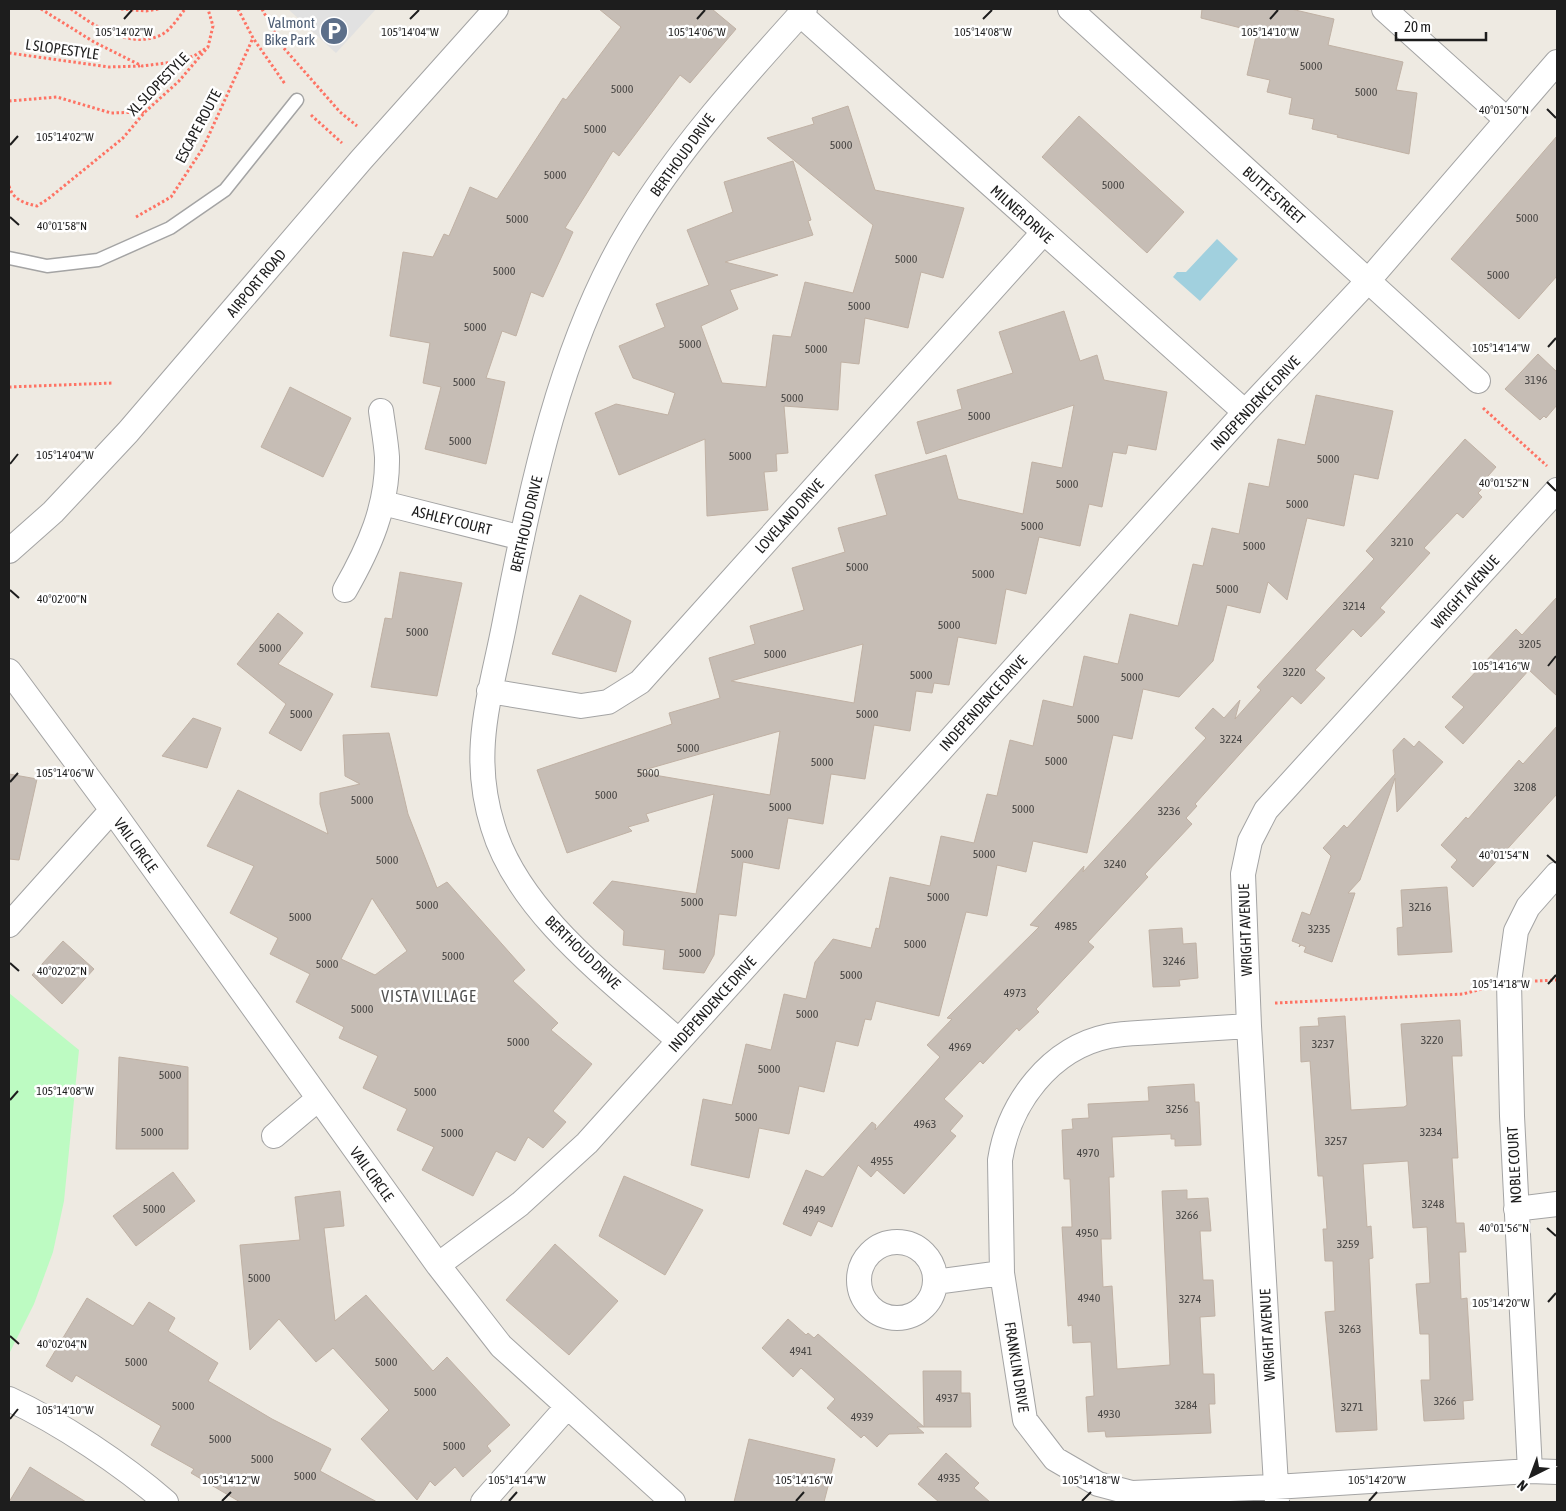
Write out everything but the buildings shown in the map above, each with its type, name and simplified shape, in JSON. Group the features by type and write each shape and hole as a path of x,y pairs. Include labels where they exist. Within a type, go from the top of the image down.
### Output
{"street":[{"name":"AIRPORT ROAD","path":"9,550 54,512 128,432 376,142 496,9"},
{"name":"BUTTE STREET","path":"1070,9 1478,381"},
{"path":"1384,9 1506,119"},
{"name":"MILNER DRIVE","path":"802,12 1043,233 1245,412"},
{"name":"BERTHOUD DRIVE","path":"679,1041 551,926 512,873 493,828 483,779 482,730 522,538 558,396 589,310 628,232 661,180 712,113 802,12"},
{"name":"INDEPENDENCE DRIVE","path":"438,1265 520,1204 587,1143 1245,412 1368,281 1557,62"},
{"name":"LOVELAND DRIVE","path":"489,691 581,706 608,702 640,682 1043,233"},
{"path":"345,590 369,548 382,503 387,458 381,411"},
{"name":"WRIGHT AVENUE","path":"1276,1494 1249,1015 1243,874 1250,840 1266,810 1554,479"},
{"name":"ASHLEY COURT","path":"382,503 522,538"},
{"name":"VAIL CIRCLE","path":"9,671 112,810 438,1265 501,1346 673,1502"},
{"name":"VAIL CIRCLE","path":"9,926 112,810"},
{"name":"NOBLE COURT","path":"1530,1471 1516,1209 1508,982 1516,931 1528,907 1557,874"},
{"name":"FRANKLIN DRIVE","path":"1249,1015 1108,1036 1074,1049 1043,1071 1020,1100 1002,1147 1000,1160 1002,1273 1025,1420 1055,1458 1098,1484 1132,1493 1276,1494 1530,1471 1557,1472"},
{"path":"274,1136 318,1099"},
{"path":"1516,1209 1557,1204"},
{"path":"935,1282 1002,1273"},
{"path":"9,1400 32,1410 139,1479 166,1502"},
{"path":"482,1502 567,1407"}],"lane":[{"path":"9,258 47,266 98,260 170,228 225,190 297,100"}],"path":[{"path":"41,9 94,42 142,66"},
{"path":"71,9 92,25 112,33 126,38 147,39 162,34 174,23 184,9"},
{"path":"121,9 146,11 159,9"},
{"path":"208,9 213,26 208,47"},
{"path":"262,9 282,46 340,112 376,142"},
{"path":"282,46 295,34"},
{"name":"ESCAPE ROUTE","path":"130,220 171,197 203,148 252,38"},
{"name":"L SLOPESTYLE","path":"9,53 110,67 174,62 194,56 208,47"},
{"name":"XL SLOPESTYLE","path":"9,186 10,191 19,202 37,206 123,138 145,112 179,81 208,47"},
{"path":"9,101 56,97 111,113 145,112"},
{"path":"1478,381 1472,398 1554,479"},
{"path":"9,387 113,383"},
{"path":"1249,1015 1462,994 1508,982"}],"green space":[{"path":"9,993 79,1050 64,1201 53,1252 34,1304 9,1354"}],"shaded area":[{"name":"Valmont Bike Park","path":"288,9 376,9 336,53"}],"water":[{"path":"1217,239 1238,259 1200,301 1173,277 1177,272 1186,272"}],"place":[{"name":"Valmont Bike Park","path":"334,31"}],"district":[{"name":"VISTA VILLAGE","path":"429,996"}]}
